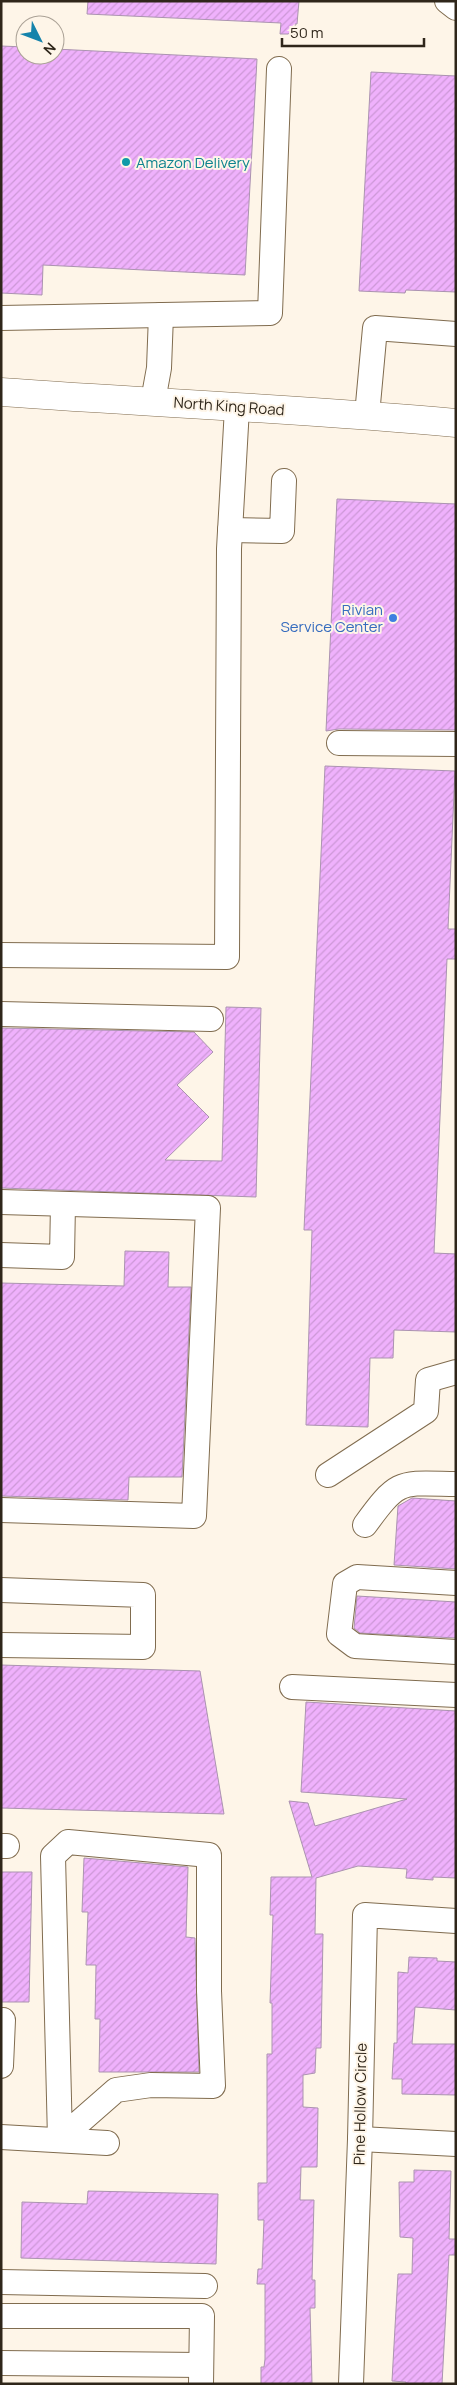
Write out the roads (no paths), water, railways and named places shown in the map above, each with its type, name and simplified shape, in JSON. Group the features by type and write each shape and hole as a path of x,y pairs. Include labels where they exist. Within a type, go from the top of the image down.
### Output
{"main road":[{"name":"North King Road","path":"1,392 456,422"}],"street":[{"path":"448,1 456,8"},
{"path":"1,318 270,313 279,69"},
{"path":"153,401 159,368 161,315"},
{"path":"367,415 375,328 456,334"},
{"path":"1,955 227,957 230,530 237,408"},
{"path":"230,530 282,531 284,481"},
{"path":"339,744 456,744"},
{"path":"1,1014 211,1019"},
{"path":"1,1202 208,1208 194,1516 1,1510"},
{"path":"1,1255 62,1257 64,1204"},
{"path":"328,1475 426,1411 428,1380 456,1372"},
{"path":"364,1525 386,1496 396,1488 410,1483 456,1484"},
{"path":"456,1583 357,1577 345,1584 339,1634 355,1646 456,1652"},
{"path":"1,1590 143,1595 143,1647 1,1645"},
{"path":"292,1687 456,1695"},
{"path":"68,1842 209,1855 209,1991 213,2086 151,2085 116,2090 60,2139 53,1856 68,1842"},
{"name":"Pine Hollow Circle","path":"351,2384 360,2139 365,1915 456,1920"},
{"path":"1,2066 3,2020"},
{"path":"1,2137 107,2143"},
{"path":"360,2139 456,2144"},
{"path":"1,2282 205,2286"},
{"path":"1,2316 202,2316 201,2374 1,2363"}],"place":[{"name":"Amazon Delivery","path":"126,162"},
{"name":"Rivian Service Center","path":"393,618"}]}
